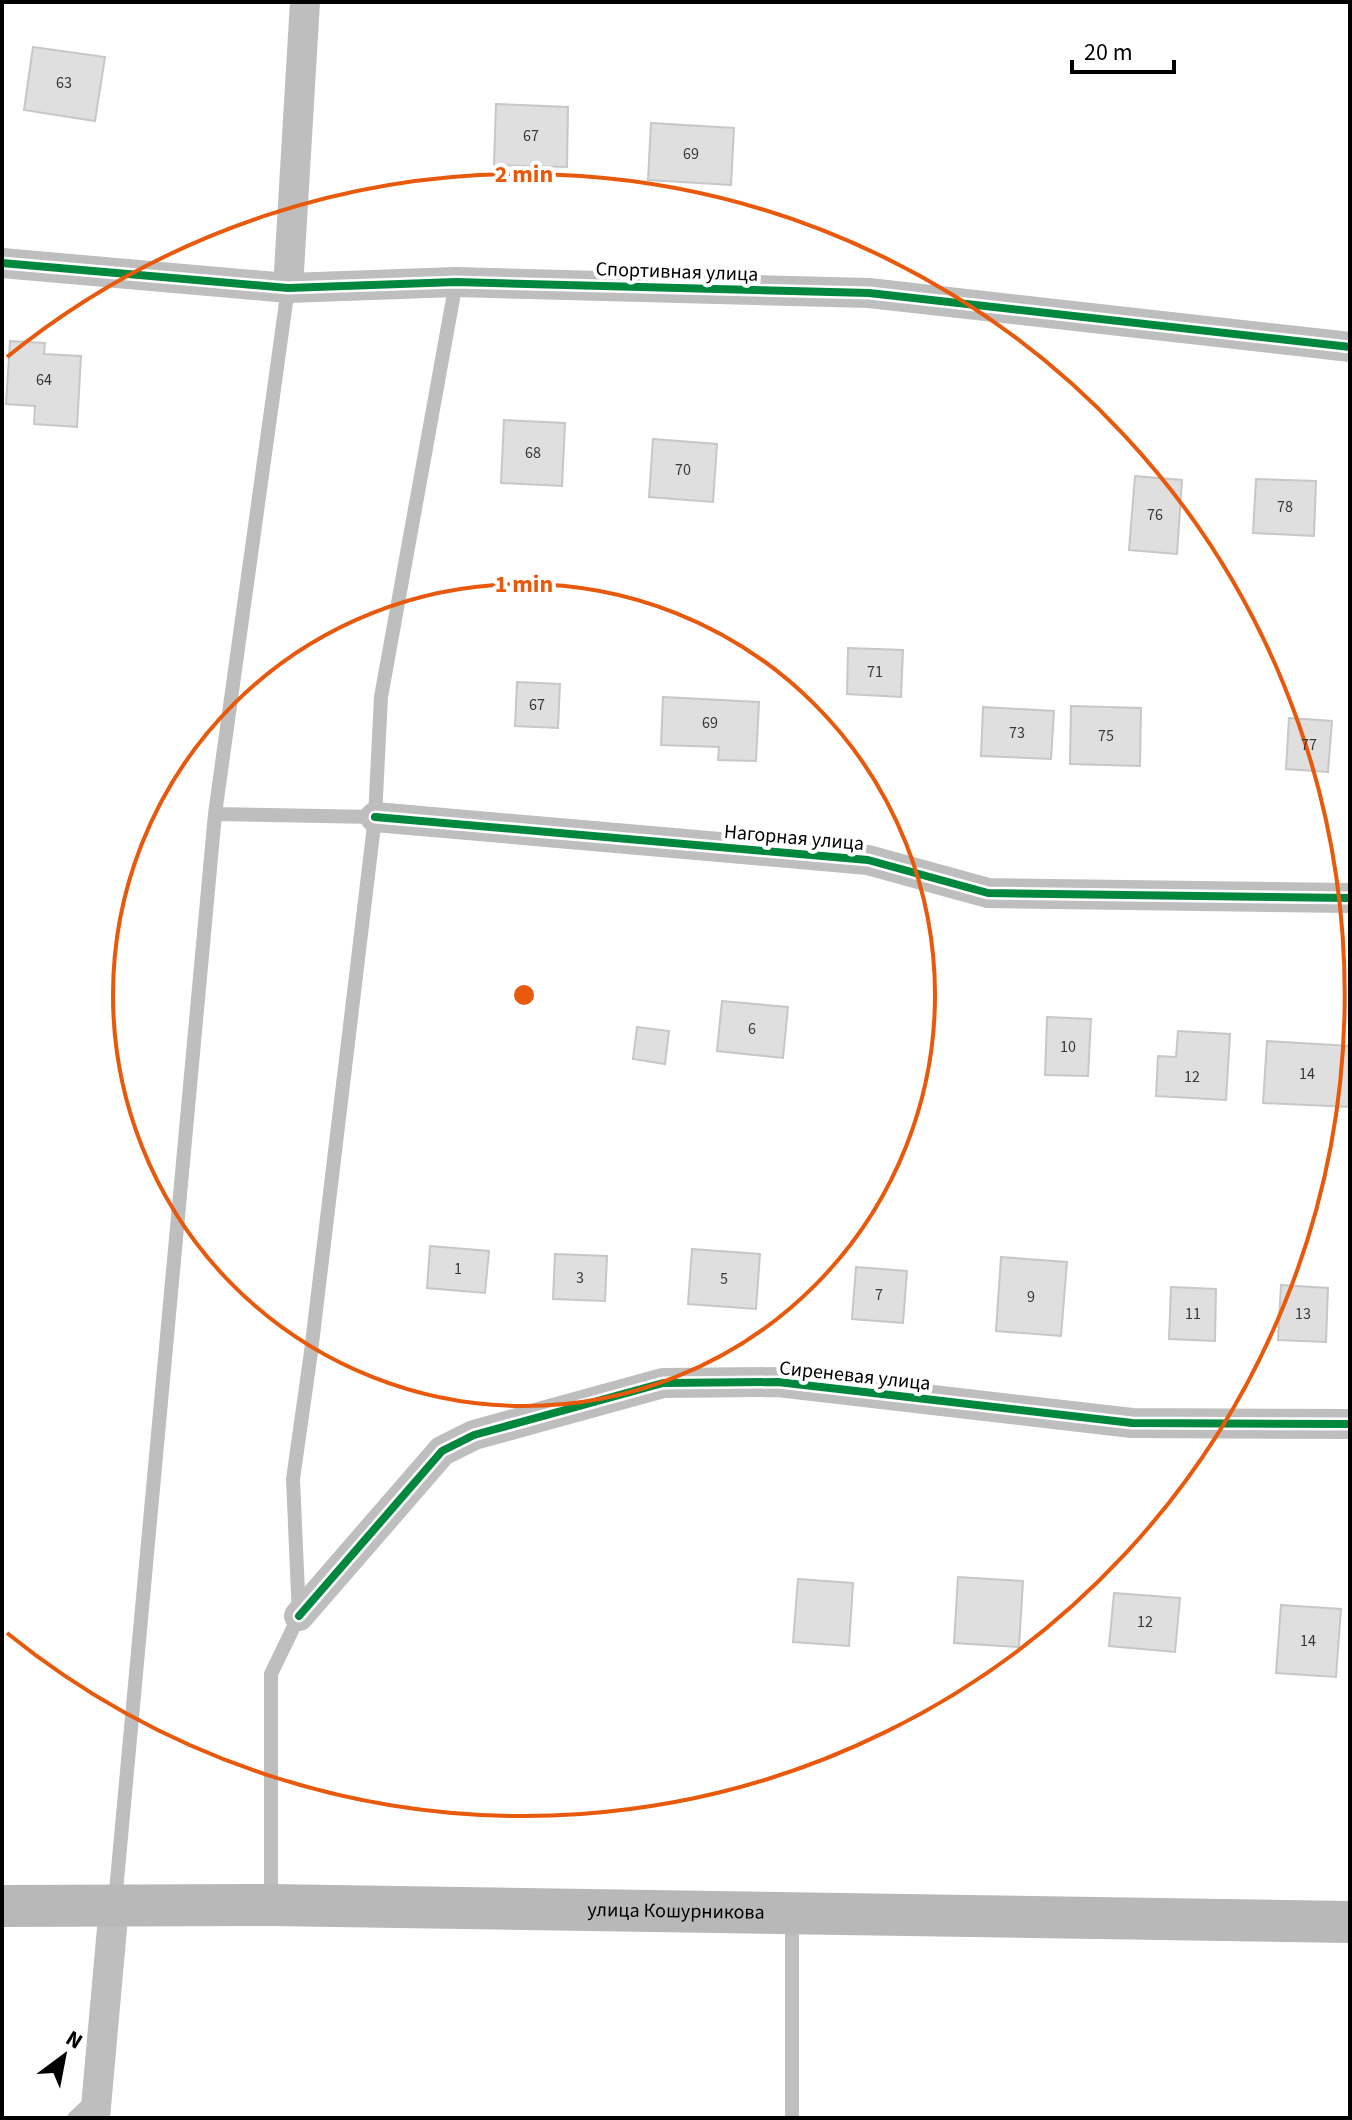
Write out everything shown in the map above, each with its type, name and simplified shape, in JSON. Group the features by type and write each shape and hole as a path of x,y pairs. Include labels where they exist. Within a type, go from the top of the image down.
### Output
{"main road":[{"name":"улица Кошурникова","path":"2,1906 271,1905 1350,1922"}],"street":[{"path":"288,288 305,2"},
{"name":"Спортивная улица","path":"2,263 288,288 456,282 869,293 1350,347"},
{"name":"Нагорная улица","path":"375,817 868,860 988,893 1350,898"},
{"name":"Сиреневая улица","path":"299,1616 442,1451 474,1435 663,1383 778,1382 1132,1423 1350,1424"},
{"path":"96,2107 114,1906"}],"lane":[{"path":"271,1905 271,1674 299,1616 293,1479 375,817 381,697 456,282"},
{"path":"114,1906 215,814 288,288"},
{"path":"215,814 375,817"},
{"path":"792,1914 792,2118"},
{"path":"74,2118 96,2107"}],"building":[{"path":"33,47 105,57 95,121 24,110"},
{"path":"496,104 568,107 567,167 494,165"},
{"path":"651,123 734,128 731,185 648,180"},
{"path":"10,341 45,343 44,354 81,356 77,427 34,424 35,406 6,404"},
{"path":"504,420 565,423 562,486 501,483"},
{"path":"653,439 717,444 713,502 649,497"},
{"path":"1135,476 1182,480 1177,554 1129,550"},
{"path":"1256,479 1316,481 1314,536 1253,533"},
{"path":"848,648 903,650 901,697 847,694"},
{"path":"517,682 560,684 558,728 515,726"},
{"path":"663,697 759,702 756,761 718,760 719,747 661,745"},
{"path":"1071,706 1141,708 1140,766 1070,764"},
{"path":"983,707 1054,711 1051,759 981,756"},
{"path":"1289,718 1332,721 1328,772 1286,769"},
{"path":"722,1001 788,1007 783,1058 717,1051"},
{"path":"1047,1017 1091,1019 1088,1076 1045,1075"},
{"path":"637,1027 669,1031 665,1064 633,1059"},
{"path":"1178,1031 1230,1034 1226,1100 1156,1096 1158,1056 1176,1057"},
{"path":"1267,1041 1350,1046 1350,1107 1263,1103"},
{"path":"430,1246 489,1251 485,1293 427,1288"},
{"path":"692,1249 760,1254 756,1309 688,1304"},
{"path":"555,1254 607,1256 605,1301 553,1299"},
{"path":"1001,1257 1067,1262 1061,1336 996,1331"},
{"path":"856,1267 907,1271 903,1323 852,1319"},
{"path":"1281,1285 1328,1288 1326,1342 1278,1340"},
{"path":"1171,1287 1216,1289 1215,1341 1169,1339"},
{"path":"958,1577 1023,1581 1019,1647 954,1643"},
{"path":"798,1579 853,1583 849,1646 793,1642"},
{"path":"1114,1593 1180,1598 1175,1652 1109,1646"},
{"path":"1281,1605 1341,1609 1336,1677 1276,1673"}],"cycle path":[{"path":"2,263 288,288 456,282 869,293 1350,347"},
{"path":"375,817 868,860 988,893 1350,898"},
{"path":"299,1616 442,1451 474,1435 663,1383 778,1382 1132,1423 1350,1424"}]}
